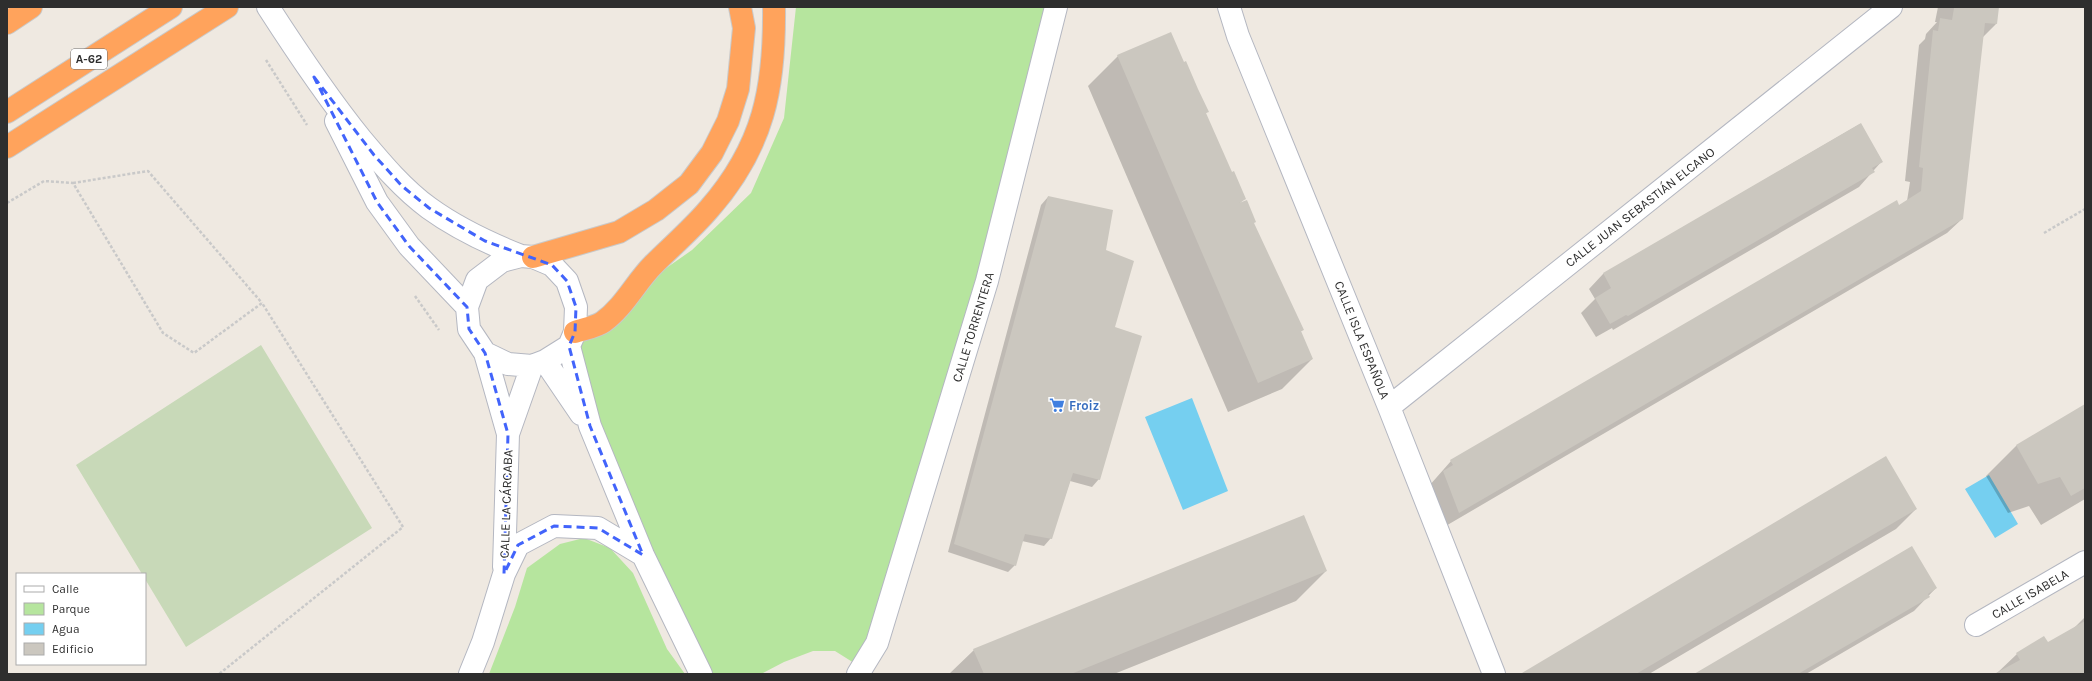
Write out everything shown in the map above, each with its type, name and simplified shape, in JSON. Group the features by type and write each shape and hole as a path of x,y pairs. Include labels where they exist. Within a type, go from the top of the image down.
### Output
{"highway":[{"path":"7,23 31,7"},
{"name":"A-62","path":"7,112 171,7"},
{"path":"7,147 227,7"},
{"path":"527,257 619,232 656,210 689,184 712,154 728,121 738,89 744,28 740,7"},
{"path":"572,339 603,322 628,296 652,266 709,209 730,182 749,150 763,116 772,62 774,7"}],"street":[{"path":"268,7 314,77 374,154 402,186 429,208 458,227 485,241 552,265 567,281 576,307 572,339 590,426 643,555 702,673"},
{"name":"CALLE TORRENTERA","path":"858,674 877,643 987,281 1056,7"},
{"name":"CALLE ISLA ESPAÑOLA","path":"1230,7 1238,36 1389,406 1494,674"},
{"name":"CALLE JUAN SEBASTIÁN ELCANO","path":"1389,406 1892,7"},
{"path":"314,77 377,202 409,246 467,307"},
{"path":"527,257 502,261 477,280 467,307 469,329 485,353 508,364 538,364 572,339"},
{"name":"CALLE LA CÁRCABA","path":"485,353 508,434 504,574"},
{"path":"538,364 590,426"},
{"name":"CALLE LA CÁRCABA","path":"508,434 538,364"},
{"name":"CALLE LA CÁRCABA","path":"470,674 483,642 504,574 518,545 554,526 598,528 643,555"},
{"name":"CALLE ISABELA","path":"1976,625 2085,562"},
{"name":"CALLE TORRENTERA","path":"877,643 878,674"}],"path":[{"path":"284,88 310,129"},
{"path":"7,203 44,181 73,183 148,171 262,303 403,527 219,674"},
{"path":"73,183 163,333 194,353 262,303"},
{"path":"2044,233 2085,209"},
{"path":"412,291 442,333"}],"highlighted area":[{"path":"314,77 374,155 402,186 429,208 485,241 552,265 567,281 576,307 575,332 569,346 590,426 643,555 598,528 554,526 518,545 504,574 508,434 485,353 469,329 467,307 409,246 377,202"}],"green space":[{"path":"796,7 1061,7 862,668 835,651 813,651 784,662 761,674 718,674 699,670 590,426 575,332 692,250 751,193 784,118"},
{"path":"261,345 372,528 186,647 146,581 146,573 141,573 76,465"},
{"path":"584,538 610,548 633,573 667,649 685,674 489,674 515,607 527,568 560,544"}],"water":[{"path":"1192,398 1228,491 1183,510 1145,417"},
{"path":"1989,475 2018,524 1995,538 1965,489"}],"building":[{"path":"1949,7 1999,7 1997,24 1985,23 1963,219 1459,513 1443,471 1453,465 1450,460 1897,200 1899,205 1921,191 1923,168 1919,167 1933,30 1938,31 1940,18 1952,20 1954,8"},
{"path":"1171,32 1209,112 1206,113 1232,172 1234,171 1246,199 1239,203 1247,200 1256,222 1254,223 1304,330 1301,331 1313,359 1258,383 1117,55"},
{"path":"1861,123 1883,162 1872,168 1875,172 1628,316 1626,315 1610,324 1595,298 1611,288 1603,273"},
{"name":"Froiz","path":"1048,196 1113,210 1106,250 1134,261 1115,327 1142,336 1100,480 1073,473 1052,539 1025,534 1016,566 954,544"},
{"path":"2085,404 2085,488 2071,496 2060,477 2038,484 2016,445"},
{"path":"1886,456 1917,509 1636,674 1522,673"},
{"path":"1304,515 1327,571 1071,674 984,674 973,649"},
{"path":"1912,546 1937,588 1928,594 1930,597 1798,674 1694,674"},
{"path":"2085,621 2085,674 1996,673 2020,660 2016,653 2044,636 2048,642"}],"place":[{"name":"Froiz","path":"1057,405"}]}
